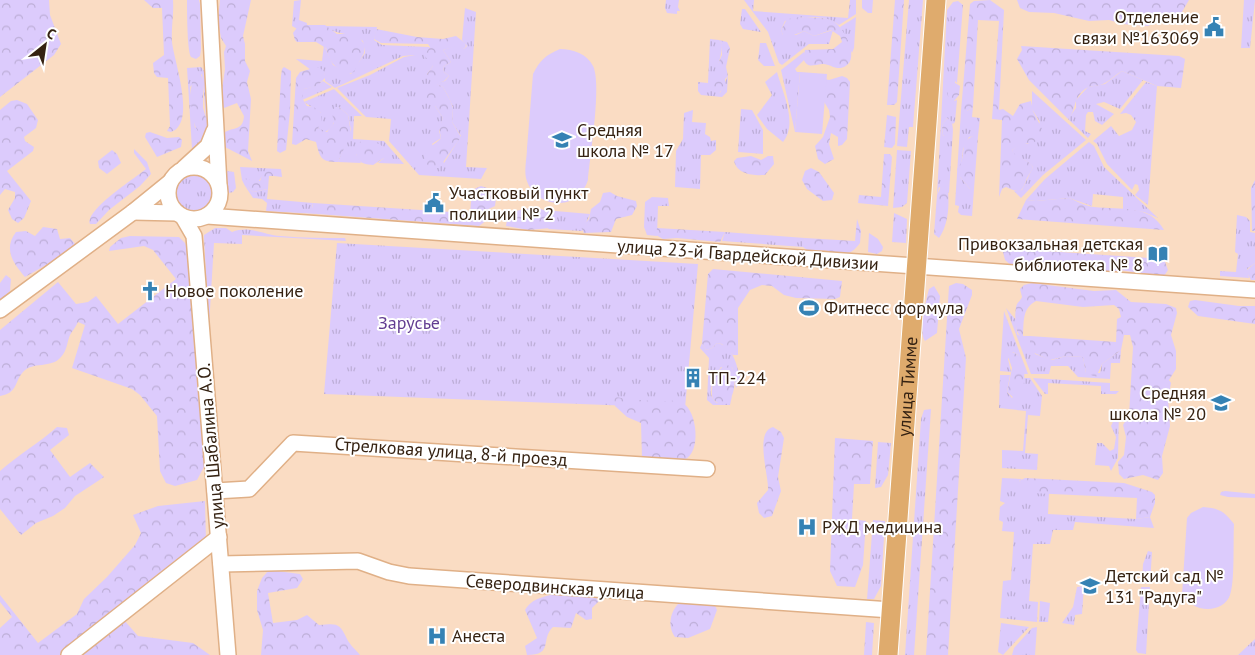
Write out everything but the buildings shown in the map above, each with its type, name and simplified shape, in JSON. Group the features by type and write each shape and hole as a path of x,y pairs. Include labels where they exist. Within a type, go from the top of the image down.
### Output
{"main road":[{"name":"улица Тимме","path":"888,655 936,0"}],"street":[{"path":"170,182 169,202 194,236 205,217 215,209 220,192 209,0"},
{"path":"0,310 133,212 170,182 208,146 215,128"},
{"path":"184,168 192,166 204,168 214,175 220,192 242,219"},
{"path":"133,212 180,215 193,219 205,217"},
{"name":"улица 23-й Гвардейской Дивизии","path":"205,217 1255,290"},
{"name":"улица Шабалина А.О.","path":"194,236 228,655"},
{"name":"Стрелковая улица, 8-й проезд","path":"215,491 249,489 293,443 707,468"},
{"path":"68,655 219,537"},
{"name":"Северодвинская улица","path":"221,564 358,560 390,572 409,576 891,610"}],"green space":[{"path":"0,0 49,0 50,15 61,44 54,55 0,97"},
{"path":"144,0 173,0 172,42 183,105 179,127 171,132 167,131 170,126 168,78 157,77 154,73 153,63 164,55 162,8 153,8"},
{"path":"187,0 199,0 200,4 201,50 200,56 196,59 191,57 190,54 187,30"},
{"path":"220,0 251,0 243,36 245,61 250,71 247,82 251,99 248,151 252,161 225,147 225,132 240,126 244,116 237,103 224,108 220,103 226,46 221,38 218,21"},
{"path":"301,0 299,20 307,23 306,34 292,26 294,1"},
{"path":"666,0 679,0 678,7 680,11 677,11 677,14 667,13 665,8"},
{"path":"744,0 754,0 753,11 848,18 850,0 856,0 856,14 839,25 827,19 813,17 785,21 781,30 783,35 796,35 804,31 814,36 833,30 829,44 809,44 782,65 779,63 768,32"},
{"path":"862,0 873,0 872,13 868,13 862,8"},
{"path":"895,0 904,0 897,102 894,105 887,105"},
{"path":"909,0 923,0 913,127 909,127 907,147 897,146"},
{"path":"990,0 1004,10 999,110 1003,109 1013,116 1020,104 1031,101 1033,111 1043,131 1035,142 1020,145 1012,150 1033,167 1021,190 1015,191 1006,187 1002,189 999,197 1002,120 992,119 999,21 978,20 973,107 967,111 961,111 970,4 974,1"},
{"path":"1017,0 1189,0 1176,22 1158,21 1148,26 1123,24 1109,20 1089,21 1054,13 1029,12 1020,8"},
{"path":"1244,0 1255,0 1250,48 1241,48"},
{"path":"958,1 963,5 957,83 955,81 954,101 957,100 955,122 953,124 947,118 942,125 943,136 953,130 949,193 939,187 937,195 947,10 953,2"},
{"path":"465,8 476,12 466,167 487,168 481,179 419,175 389,141 391,119 366,117 337,88 370,75 404,57 415,55 403,56 335,88 325,81 325,74 311,70 296,59 322,61 324,45 333,65 351,74 365,53 363,41 354,36 336,32 325,26 377,27 374,40 382,45 429,47 433,66 427,74 437,83 445,81 449,76 444,72 443,67 451,62 443,50 458,45 464,49 467,46 462,40","holes":["436,84 443,87 453,107 452,122 461,136 444,163 432,144 441,138 439,131 443,118 435,106"]},
{"path":"742,9 745,9 761,32 743,29 740,24"},
{"path":"806,17 827,19 838,25 850,45 851,60 847,65 838,68 824,64 811,66 806,64 803,58 805,50 833,49 842,42 840,36 831,30 814,36 804,31 789,37 783,35 781,30 787,19"},
{"path":"856,17 854,48 852,53 840,27"},
{"path":"299,25 325,25 337,34 354,34 360,38 364,44 364,53 354,72 348,74 335,66 326,48 316,42 297,42 293,33"},
{"path":"376,29 417,37 443,39 456,36 465,43 464,49 458,46 443,50 451,62 443,67 444,72 449,76 437,84 443,87 450,100 453,108 452,122 461,137 439,168 430,168 425,157 427,150 441,138 439,128 443,118 435,106 423,97 425,91 432,83 427,74 433,66 424,55 430,47 428,44 381,43 374,39"},
{"path":"710,39 719,40 722,44 716,73 720,93 728,76 727,92 722,97 701,95 698,91 698,82 708,83"},
{"path":"719,40 727,42 730,48 726,67 728,76 725,79 725,86 719,93 714,86 715,70 722,55 722,44"},
{"path":"760,43 766,43 775,66 764,66 758,60"},
{"path":"1021,46 1179,56 1185,59 1181,88 1157,86 1122,71 1105,83 1089,87 1083,91 1076,100 1068,119 1029,80 1017,59 1022,50"},
{"path":"560,49 575,51 583,55 593,66 596,104 588,180 584,189 571,201 555,203 544,200 531,189 525,171 533,74 544,58"},
{"path":"804,52 804,60 795,69 797,72 800,72 795,132 781,70"},
{"path":"201,67 204,71 209,132 196,149 192,149 187,68","holes":["202,74 206,117 195,128 190,87"]},
{"path":"284,67 291,71 290,112 286,150 280,153 277,151 281,76"},
{"path":"317,67 323,70 326,77 317,86 304,89 302,98 307,106 314,107 321,113 322,123 318,128 327,132 334,123 332,113 335,107 339,107 348,115 351,133 338,162 324,160 316,142 306,139 296,145 292,144 296,78 300,72"},
{"path":"197,71 200,72 203,80 203,108 207,121 205,128 200,133 194,122 191,103 192,84"},
{"path":"1122,71 1143,80 1120,109 1104,102 1096,104 1114,114 1102,125 1095,121 1093,112 1088,112 1086,115 1085,131 1091,134 1088,138 1068,119 1076,108 1076,100 1088,87 1105,84"},
{"path":"777,72 789,117 789,126 783,142 767,129 757,115 772,95 765,82"},
{"path":"800,72 827,74 822,134 795,132"},
{"path":"842,76 850,82 847,139 842,145 838,146 838,137 831,133 829,144 834,159 825,164 818,159 815,146 823,137 830,117 829,110 823,100 825,79 829,80"},
{"path":"323,81 332,87 302,100 304,89 315,86"},
{"path":"952,81 960,86 959,95 954,101 950,100 948,93 949,85"},
{"path":"1146,82 1157,86 1148,205 1135,195 1139,190 1138,185 1135,184 1132,190 1107,164 1097,144 1093,141 1111,126 1119,136 1132,130 1136,122 1131,115 1126,113 1120,114"},
{"path":"334,89 362,116 354,116 353,139 384,141 404,164 378,163 384,158 383,147 369,142 357,147 356,154 361,163 338,162 351,130 348,115 339,107 332,126 323,132 318,128 321,113 304,102"},
{"path":"1032,91 1086,140 1043,175 1021,198 1014,191 1022,190 1033,167 1016,156 1012,150 1020,144 1028,144 1040,122 1032,109"},
{"path":"17,100 27,104 38,120 36,128 24,137 25,141 34,147 33,151 7,171 31,201 24,218 18,223 12,219 8,210 15,198 15,192 5,189 0,195 0,110 11,101"},
{"path":"973,107 972,117 980,118 978,136 969,137 963,149 960,177 970,189 974,189 972,216 961,215 958,212 959,206 955,205 961,111 967,111"},
{"path":"741,109 752,110 763,130 763,154 738,152"},
{"path":"693,110 692,122 706,123 705,134 710,137 711,141 716,140 716,150 710,155 701,155 700,189 675,187 676,151 683,139 684,113"},
{"path":"887,115 896,117 895,144 892,148 884,147"},
{"path":"947,118 952,122 953,130 946,138 943,135 942,125"},
{"path":"150,132 167,138 179,137 182,140 181,147 157,157 145,137 146,133"},
{"path":"976,135 978,136 974,189 970,189 960,177 957,169 962,159 966,141"},
{"path":"361,141 372,142 381,146 386,150 384,158 373,165 360,161 355,149"},
{"path":"1089,142 1094,146 1104,167 1158,218 1144,212 1123,209 1123,197 1093,194 1092,206 1069,198 1026,200 1045,179"},
{"path":"134,149 147,162 151,174 140,186 109,210 96,224 90,224 90,218 102,203 146,169 134,153"},
{"path":"112,150 117,154 121,163 107,174 99,168 98,161"},
{"path":"897,150 911,151 907,203 902,207 893,208"},
{"path":"884,154 890,154 892,157 888,206 858,203 859,195 881,197"},
{"path":"751,156 761,160 768,156 773,156 774,164 765,175 746,173 738,169 734,161 737,158"},
{"path":"240,167 281,169 282,177 274,176 273,174 263,175 258,182 242,180"},
{"path":"811,168 819,172 834,193 832,200 823,201 807,189 802,180 805,171"},
{"path":"267,170 272,172 274,176 269,176 268,189 253,192 245,186 242,180 260,181 263,173"},
{"path":"227,171 234,172 236,188 233,192 229,193 226,188"},
{"path":"193,173 207,179 213,193 207,207 193,213 179,207 173,193 179,179"},
{"path":"1255,180 1255,231 1252,231 1251,188"},
{"path":"943,182 947,184 947,219 939,238 934,234 937,195"},
{"path":"245,186 253,192 268,189 267,199 313,203 312,207 317,214 266,211 267,203 262,199 253,198"},
{"path":"481,186 497,191 495,206 482,212 470,214 472,190"},
{"path":"610,192 636,201 637,206 632,215 616,219 611,232 584,233 581,227 589,219 591,209 600,202 603,193"},
{"path":"652,197 668,198 669,206 658,206 657,236 647,235 644,227 645,202"},
{"path":"1069,198 1084,205 1143,212 1158,222 1164,230 1017,219 1026,200"},
{"path":"313,203 452,212 455,219 452,224 317,214 312,209"},
{"path":"535,207 544,210 553,221 551,228 528,230 506,226 507,220 512,213"},
{"path":"489,210 490,218 479,226 452,224 455,219 452,212 470,214"},
{"path":"544,210 590,214 582,231 548,229 553,221"},
{"path":"894,213 907,219 906,243 892,242"},
{"path":"1237,215 1246,217 1250,221 1250,232 1255,233 1255,263 1247,269 1249,278 1220,276 1220,271 1236,272 1238,254 1235,252"},
{"path":"857,219 861,231 860,243 853,251 842,253 812,251 802,246 805,238 855,241"},
{"path":"43,227 57,229 60,239 70,238 75,244 53,261 25,277 11,256 10,244 12,238 16,232 26,231 35,236"},
{"path":"215,228 226,228 232,232 251,230 289,237 345,238 346,241 242,235 242,244 214,243 209,326 204,235"},
{"path":"657,228 725,232 720,242 677,238 663,239 656,235"},
{"path":"725,232 805,238 803,247 722,241"},
{"path":"869,233 878,239 883,247 882,251 877,254 868,252"},
{"path":"130,236 179,237 185,243 191,260 205,465 197,480 175,486 166,483 160,471 157,416 140,395 132,389 72,368 85,325 78,322 70,335 65,352 57,361 27,369 20,376 13,390 6,395 0,396 0,330 58,282 76,304 88,302 96,296 118,324 176,279 153,250 144,246 109,251 110,247 121,238"},
{"name":"Зарусье","path":"337,243 698,264 685,408 324,394"},
{"path":"1002,248 1164,259 1168,270 1164,276 1119,270 1112,272 1093,270 1081,274 1060,269 1013,267 1005,260"},
{"path":"1255,263 1255,280 1251,280 1246,271"},
{"path":"713,269 842,281 840,297 835,299 796,298 784,295 772,286 762,285 750,290 738,308 738,355 733,355 722,344 717,343 712,348 706,350 702,343 708,274"},
{"path":"6,275 11,279 10,291 0,301 0,283"},
{"path":"956,283 963,284 972,290 972,295 959,329 966,358 948,655 926,655 949,286"},
{"path":"1032,283 1094,291 1116,290 1131,302 1166,304 1176,308 1177,313 1171,335 1176,351 1176,369 1169,380 1171,383 1168,398 1170,426 1162,456 1163,473 1158,480 1143,475 1124,479 1119,474 1118,462 1124,455 1126,437 1123,425 1129,415 1133,347 1130,335 1124,335 1121,350 1102,364 1096,377 1086,373 1083,357 1066,356 1050,360 1030,351 1030,336 1116,342 1117,319 1121,317 1119,309 1114,305 1083,307 1036,301 1026,311 1023,336 1020,336 1015,316 1017,304 1022,297 1020,289 1024,285"},
{"path":"934,286 940,296 937,333 925,341 922,331 923,316 929,289"},
{"path":"1195,300 1239,306 1255,306 1255,324 1198,316 1188,307 1190,301"},
{"path":"1006,308 1016,320 1017,334 1020,336 1030,336 1035,354 1052,360 1066,356 1083,357 1086,373 1100,373 1102,364 1121,350 1120,363 1111,363 1110,379 1078,377 1068,366 1051,366 1049,374 1031,374"},
{"path":"1004,311 1028,374 1024,374 1018,355 1013,352 1008,359 1011,372 1000,371"},
{"path":"702,343 706,350 712,348 717,343 723,345 734,357 741,379 736,388 732,367 721,367 711,390 711,395 717,403 727,401 732,396 730,405 713,405 707,400 709,358 700,348"},
{"path":"1011,352 1020,357 1024,367 1023,390 1014,398 1007,392 1012,368 1008,356"},
{"path":"725,365 731,366 734,373 734,388 729,401 725,404 719,404 713,399 712,390 716,375"},
{"path":"1000,375 1010,375 1007,392 1012,398 1024,381 1024,378 1030,378 1042,396 1040,416 1028,415 1025,453 1038,454 1037,470 1002,468 1002,450 1023,451 1026,411 999,408"},
{"path":"1033,378 1110,383 1110,391 1119,391 1116,394 1101,394 1101,386 1048,383 1048,394 1045,394"},
{"path":"614,397 648,401 679,401 683,403 692,414 696,432 690,456 684,460 674,462 642,458 641,423 627,417 615,406"},
{"path":"931,409 914,655 905,655 921,419 924,410"},
{"path":"1119,409 1118,458 1111,471 1109,466 1095,465 1097,443 1102,443 1110,451 1114,449 1116,437 1111,426"},
{"path":"57,427 67,428 69,435 50,450 70,477 90,463 104,477 75,496 65,508 53,516 36,523 21,535 0,509 0,471"},
{"path":"773,427 781,432 784,438 778,477 781,491 772,516 764,518 759,513 757,503 768,490 763,445 767,431"},
{"path":"835,438 873,441 870,484 854,484 852,519 866,521 863,565 855,587 837,586 830,571"},
{"path":"878,442 891,443 888,475 881,487 875,488"},
{"path":"1002,478 1022,479 1019,481 1034,492 1049,493 1048,514 1136,519 1150,517 1154,528 1075,522 1073,530 1053,530 1050,544 1033,544 1029,601 1038,602 1037,622 1000,618 1003,581 1011,580 1014,532 1002,531 1003,522 999,520 1000,507 1005,503 1000,501"},
{"path":"1025,478 1124,483 1152,492 1155,495 1155,503 1150,517 1136,519 1137,498 1031,493 1019,481"},
{"path":"1221,492 1255,494 1255,498 1220,495"},
{"path":"205,501 206,542 65,655 0,655 0,628 12,617 0,602 0,595 38,643 77,614 84,599 107,577 135,545 141,533 133,515 158,506"},
{"path":"1203,507 1221,511 1234,524 1232,589 1227,601 1215,608 1208,609 1193,605 1182,595 1187,518 1191,513"},
{"path":"873,520 885,521 881,586 874,599 867,599"},
{"path":"1148,551 1152,552 1150,584 1142,583 1143,564"},
{"path":"269,570 300,574 303,579 297,588 268,593 273,623 297,620 307,615 319,625 337,625 360,655 261,655 263,630 257,610 257,591 262,578"},
{"path":"1084,586 1082,614 1075,615 1074,625 1062,623 1073,607 1077,587"},
{"path":"1141,587 1150,587 1146,654 1138,653 1136,650"},
{"path":"558,593 594,596 599,601 592,608 592,619 586,620 576,613 571,628 553,627 547,636 544,649 541,652 527,655 525,646 537,638 525,610 532,602"},
{"path":"1040,601 1050,603 1048,622 1039,622"},
{"path":"680,602 714,603 717,610 710,629 688,638 675,637 670,623 672,614"},
{"path":"124,620 138,636 193,643 210,655 79,655"},
{"path":"866,622 874,623 872,655 864,655"},
{"path":"1001,623 1029,627 1003,655 998,652"},
{"path":"1037,627 1035,655 1012,655 1014,648 1032,628"},
{"path":"1255,639 1255,655 1238,655"}],"place":[{"name":"Отделение связи №163069","path":"1214,27"},
{"name":"Средняя школа № 17","path":"562,140"},
{"name":"Участковый пункт полиции № 2","path":"434,203"},
{"name":"Привокзальная детская библиотека № 8","path":"1158,254"},
{"name":"Новое поколение","path":"150,291"},
{"name":"Фитнесс формула","path":"809,308"},
{"name":"ТП-224","path":"693,378"},
{"name":"Средняя школа № 20","path":"1221,403"},
{"name":"РЖД медицина","path":"807,527"},
{"name":"Детский сад № 131 \"Радуга\"","path":"1090,586"},
{"name":"Анеста","path":"437,636"}]}
